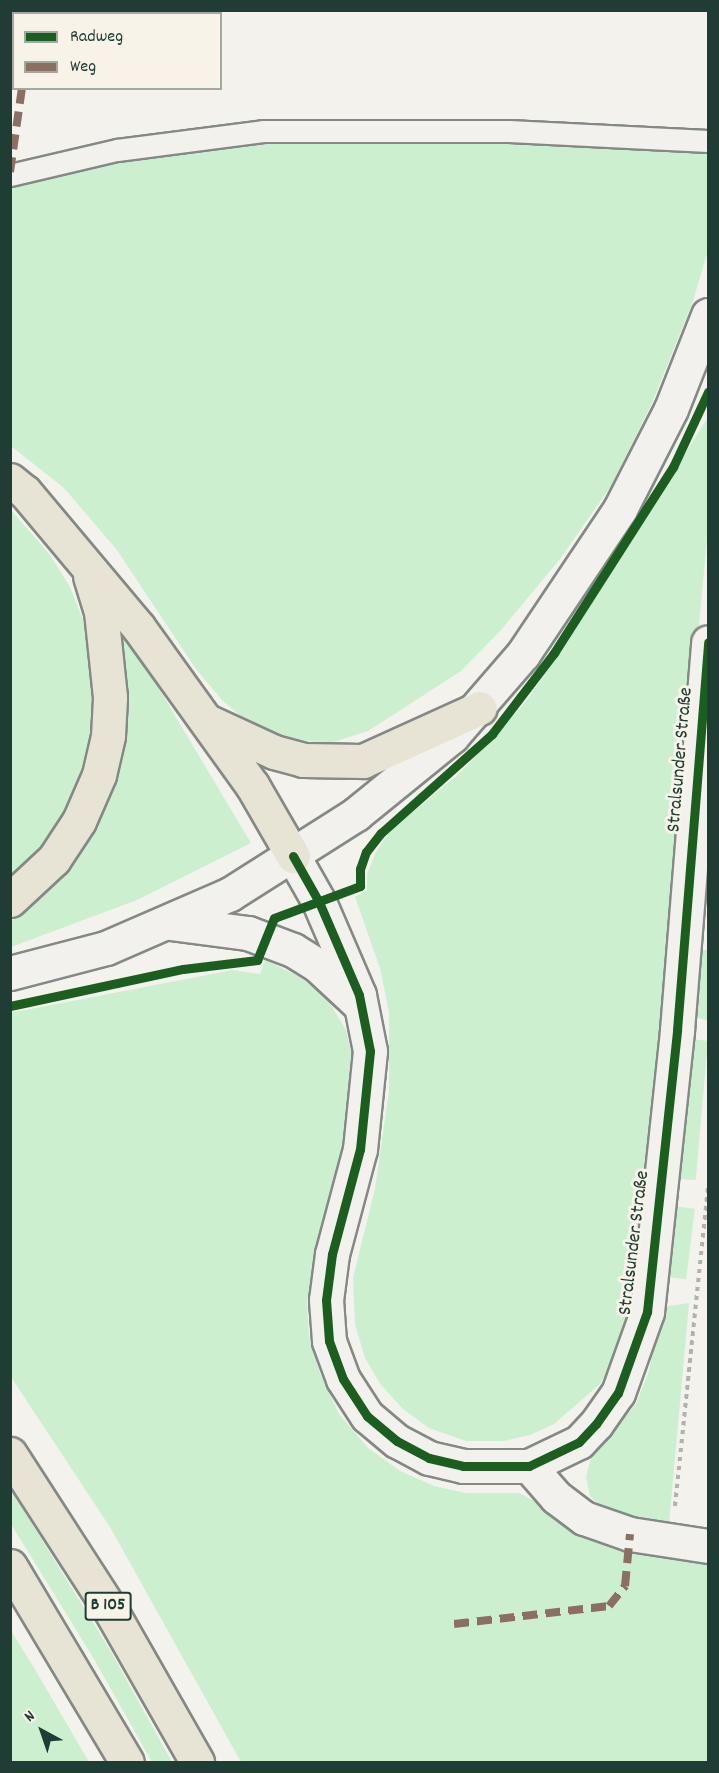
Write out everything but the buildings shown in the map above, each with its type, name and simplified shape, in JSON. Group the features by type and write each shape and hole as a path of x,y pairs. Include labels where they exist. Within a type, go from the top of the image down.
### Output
{"highway":[{"path":"10,480 26,492 139,628 252,785 294,856"},
{"path":"10,900 54,859 79,821 99,775 108,736 108,656 101,612 86,564"},
{"path":"206,720 274,752 303,759 363,761 480,708"},
{"name":"B 105","path":"10,1454 111,1611 197,1762"},
{"path":"10,1566 127,1762"}],"street":[{"path":"10,973 106,948 170,923 230,894 294,856 407,774 480,708 568,592 620,509 671,409 708,315"},
{"name":"Stralsunder Straße","path":"294,856 339,945 361,1007 370,1051 360,1149 332,1254 326,1300 329,1341 343,1379 367,1416 397,1441 429,1458 463,1466 529,1466 579,1442 596,1424 618,1393 647,1312 677,1030 708,642"},
{"path":"170,923 248,933 294,950 317,965 361,1007"},
{"path":"529,1466 556,1497 584,1518 630,1534 708,1546"}],"lane":[{"path":"10,175 117,150 263,131 509,131 708,141"}],"path":[{"path":"672,1539 708,1187"}],"green space":[{"path":"509,139 708,151 708,250 693,301 652,403 611,486 560,559 501,630 461,671 368,731 327,744 274,735 243,718 222,700 196,669 117,550 64,488 11,446 11,184 116,158 242,144"},
{"path":"708,417 708,528 638,1286 626,1337 600,1384 554,1424 530,1435 504,1441 466,1441 429,1428 403,1409 381,1385 365,1358 355,1324 353,1278 375,1189 389,1091 389,1012 380,968 355,897 367,890 367,874 376,852 391,830 460,773 524,704 562,651"},
{"path":"11,510 50,555 70,587 87,630 94,674 94,714 85,759 67,807 43,848 11,880"},
{"path":"122,636 131,642 251,843 137,900 11,947 10,922 34,904 64,873 108,799 127,720 128,682"},
{"path":"708,949 708,1021 689,1015 695,954"},
{"path":"265,960 298,976 326,997 346,1030 356,1074 344,1151 307,1301 309,1337 320,1373 339,1414 368,1448 400,1471 434,1486 466,1493 519,1493 613,1543 708,1559 708,1762 241,1762 110,1527 11,1377 10,1013 233,970 260,974"},
{"path":"687,1039 708,1041 696,1180 675,1178"},
{"path":"672,1206 695,1209 686,1279 663,1276"},
{"path":"689,1303 669,1524 606,1512 590,1496 586,1477 591,1458 636,1404 649,1371 662,1307"},
{"path":"11,1490 110,1650 172,1762 152,1762 94,1659 11,1524"},
{"path":"10,1629 33,1666 89,1762 11,1762"}],"marked path":[{"path":"10,172 22,90"},
{"path":"454,1624 609,1606 625,1586 630,1534"}],"cycle path":[{"path":"10,1006 183,969 257,960 274,918 360,886 360,869 366,852 381,833 492,734 554,653 673,467 708,392"},
{"path":"293,856 319,902 359,995 370,1051 360,1149 332,1254 326,1300 329,1341 343,1379 367,1416 397,1441 429,1458 463,1466 529,1466 579,1442 596,1424 618,1393 647,1312 677,1030 708,642"}]}
